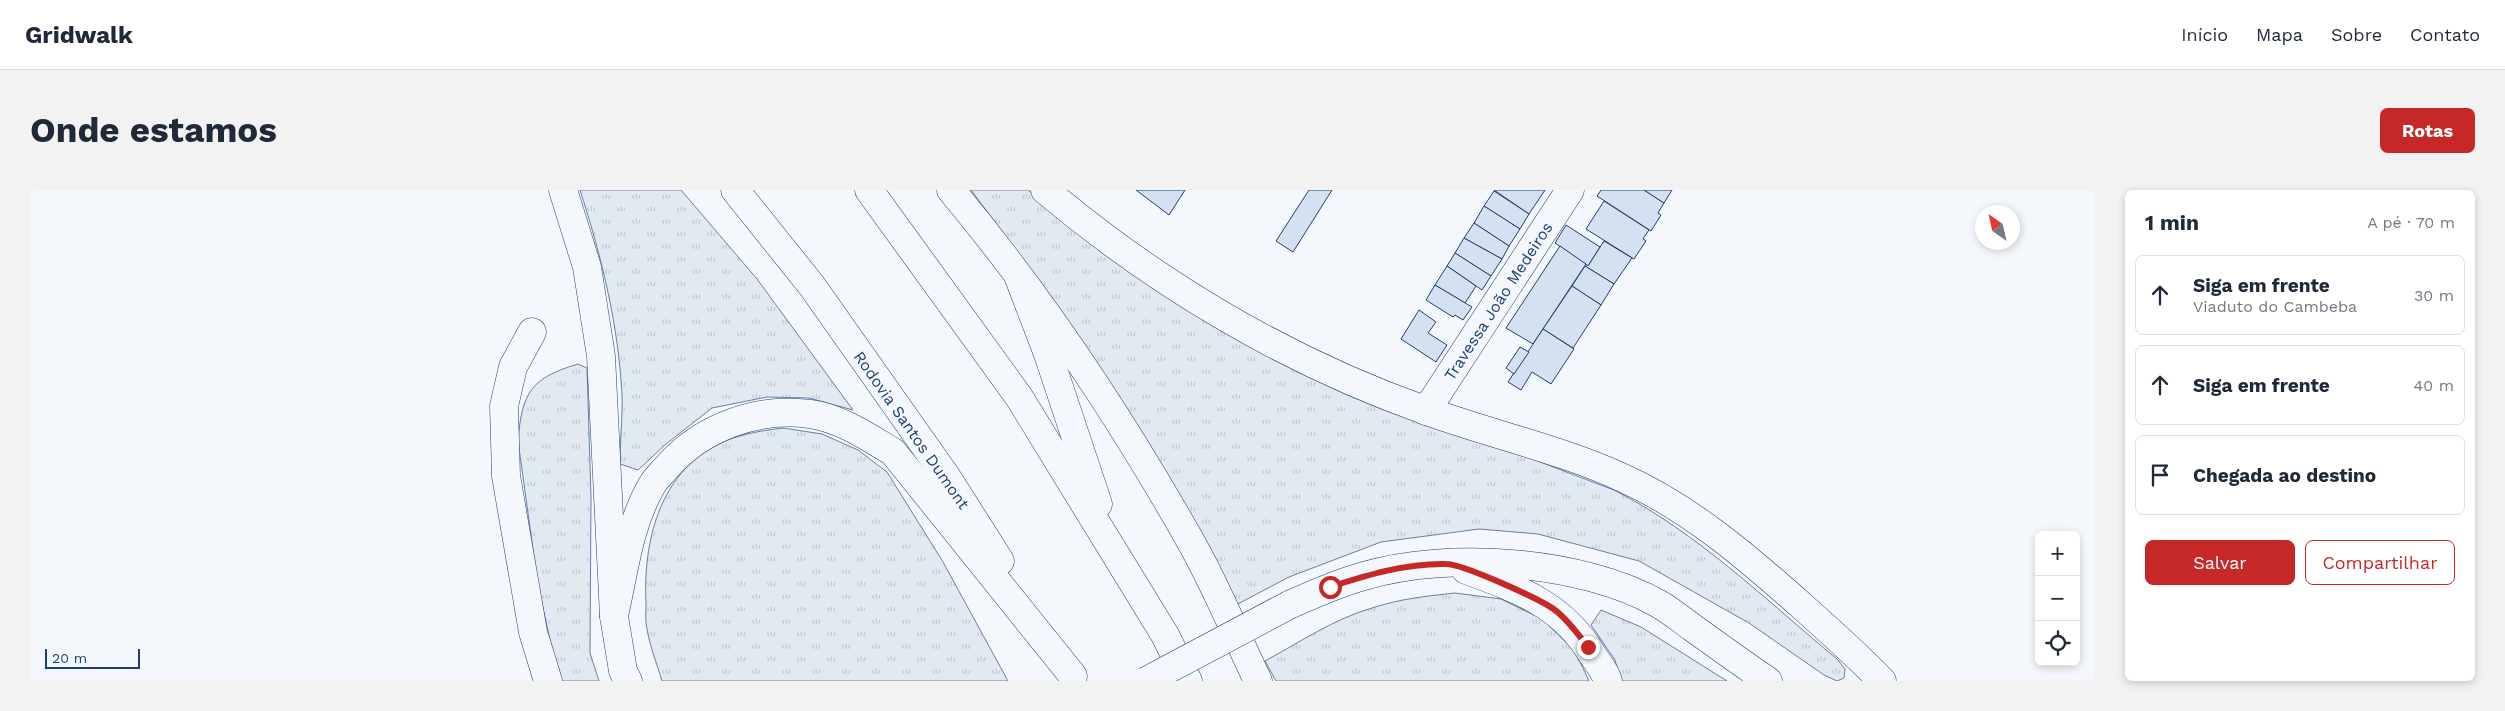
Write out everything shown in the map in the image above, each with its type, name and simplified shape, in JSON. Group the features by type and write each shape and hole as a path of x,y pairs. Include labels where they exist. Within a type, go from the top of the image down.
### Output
{"main road":[{"path":"563,190 587,267 601,356 614,616 623,671 628,681"},
{"name":"Rodovia Santos Dumont","path":"734,190 812,286 946,476 1074,678"},
{"path":"869,190 1019,397 1165,635 1188,681"},
{"path":"951,190 989,235 1019,278 1045,310 1103,394 1192,543 1258,681"},
{"path":"1045,190 1137,259 1232,322 1337,376 1426,411 1623,478 1702,522 1770,578 1864,662 1882,681"},
{"name":"Travessa João Medeiros","path":"1426,411 1570,190"},
{"path":"1019,278 1048,354 1112,546"},
{"path":"532,332 513,367 504,406 506,476 533,632 548,681"},
{"path":"614,616 632,532 652,484 683,449 720,426 773,413 812,414 854,429 893,452 1074,678"},
{"path":"1448,564 1507,586 1537,599 1555,610 1588,647 1608,681"},
{"path":"1146,681 1289,605 1365,575 1401,568 1448,564 1516,565 1562,570 1605,581 1660,604 1768,681"},
{"path":"1738,660 1783,681"}],"green space":[{"path":"580,190 681,190 757,279 853,410 809,398 767,397 712,408 666,444 638,470 620,464 622,390 619,356 600,260"},
{"path":"971,190 1028,190 1069,225 1174,302 1295,369 1614,490 1645,507 1703,547 1758,591 1838,660 1845,669 1844,678 1837,681 1824,675 1749,623 1639,561 1538,534 1479,529 1381,542 1289,577 1234,606 1044,288"},
{"path":"578,364 587,368 591,497 590,653 599,681 559,681 538,585 518,441 522,410 532,389 549,375"},
{"path":"783,428 822,434 858,450 887,472 943,562 1008,681 662,681 646,626 646,580 652,534 668,492 681,473 697,458 717,445 741,436"},
{"path":"1455,593 1501,599 1542,619 1575,651 1589,681 1276,681 1265,661 1344,618 1403,600"},
{"path":"1601,610 1641,627 1727,681 1621,681 1615,660 1591,625"}],"building":[{"path":"1136,190 1185,190 1169,215"},
{"path":"1309,190 1332,190 1293,252 1276,241"},
{"path":"1494,190 1545,190 1529,214"},
{"path":"1601,190 1644,190 1664,203 1658,213 1661,215 1651,231 1597,196"},
{"path":"1644,190 1672,190 1664,203"},
{"path":"1494,191 1529,214 1520,229 1484,206"},
{"path":"1604,201 1649,230 1643,239 1646,241 1634,259 1586,229"},
{"path":"1484,206 1520,229 1509,246 1474,223"},
{"path":"1474,223 1509,246 1502,259 1464,238"},
{"path":"1566,225 1600,247 1588,266 1555,243"},
{"path":"1464,238 1502,259 1491,276 1455,253"},
{"path":"1604,241 1632,258 1614,284 1585,266 1586,264 1588,266"},
{"path":"1560,246 1586,264 1533,344 1506,328"},
{"path":"1455,253 1491,276 1482,290 1447,266"},
{"path":"1447,266 1476,286 1465,303 1435,285"},
{"path":"1585,266 1614,284 1601,305 1572,286"},
{"path":"1435,285 1472,307 1463,320 1455,315 1453,317 1426,300"},
{"path":"1572,286 1601,305 1573,348 1543,329"},
{"path":"1419,310 1436,322 1428,333 1447,345 1436,362 1401,339"},
{"path":"1543,329 1574,349 1551,384 1532,372 1521,390 1508,382"},
{"path":"1520,347 1529,352 1514,374 1506,368"}],"route":[{"path":"1330,587 1365,575 1401,568 1448,564 1499,582 1537,599 1555,610 1569,623 1588,647"}]}
